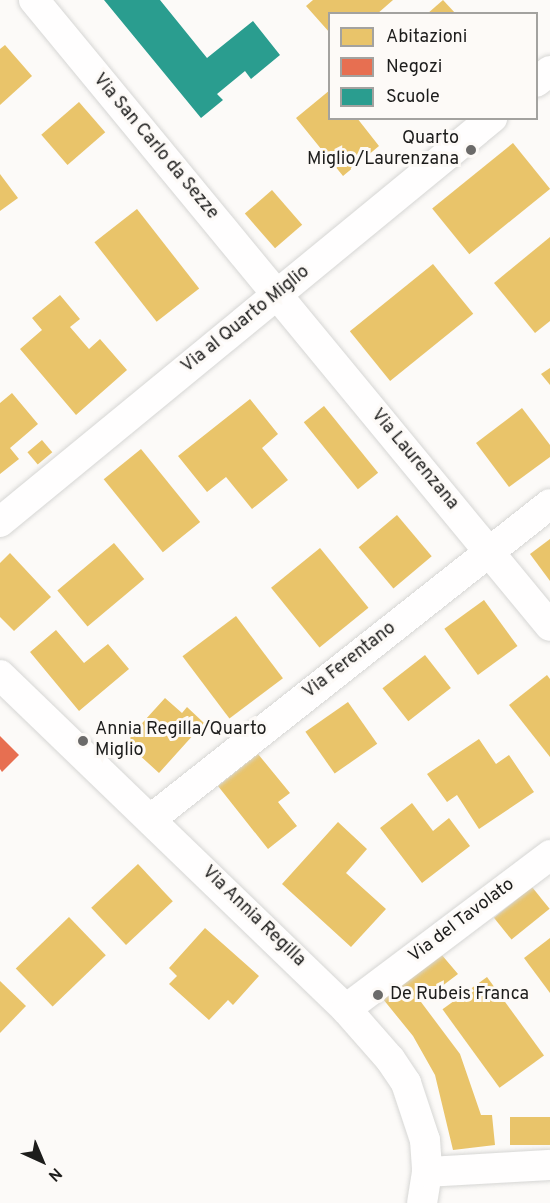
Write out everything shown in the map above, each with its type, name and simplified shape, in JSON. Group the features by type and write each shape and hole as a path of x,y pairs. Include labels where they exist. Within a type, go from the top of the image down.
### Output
{"street":[{"name":"Via San Carlo da Sezze","path":"34,0 277,294"},
{"path":"538,81 550,71"},
{"name":"Via al Quarto Miglio","path":"0,522 490,120"},
{"name":"Via Laurenzana","path":"277,294 550,626"},
{"name":"Via Ferentano","path":"151,819 550,504"},
{"name":"Via Annia Regilla","path":"0,675 346,1009 406,1083 423,1127 427,1172 422,1203"},
{"name":"Via del Tavolato","path":"346,1009 550,855"},
{"path":"427,1172 550,1165"}],"building: Abitazioni":[{"path":"313,0 393,0 379,12 328,12 328,31 306,6"},
{"path":"443,0 454,12 429,12"},
{"path":"5,45 32,76 0,105 0,49"},
{"path":"328,92 328,120 359,120 379,146 343,176 296,118"},
{"path":"79,102 105,132 68,165 41,135"},
{"path":"513,143 550,189 469,254 432,208"},
{"path":"0,174 18,198 0,211"},
{"path":"272,190 302,225 275,248 245,214"},
{"path":"137,209 199,289 157,322 94,242"},
{"path":"550,237 550,321 535,333 494,283"},
{"path":"433,264 473,314 390,381 350,331"},
{"path":"60,295 80,319 70,327 89,349 100,339 127,370 76,415 20,349 42,330 32,318"},
{"path":"550,368 550,385 541,374"},
{"path":"12,393 38,424 10,448 19,459 0,474 0,403"},
{"path":"250,399 278,434 262,448 288,480 252,509 226,477 207,492 178,456"},
{"path":"324,406 378,473 358,489 304,422"},
{"path":"522,408 550,445 550,457 509,487 476,443"},
{"path":"42,440 52,452 38,464 27,452"},
{"path":"141,449 200,522 163,552 104,479"},
{"path":"397,515 432,556 393,589 359,547"},
{"path":"550,539 550,581 530,554"},
{"path":"114,543 144,579 88,627 57,591"},
{"path":"320,548 368,608 319,647 271,588"},
{"path":"10,553 51,597 14,631 0,617 0,563"},
{"path":"484,600 518,646 478,675 444,629"},
{"path":"236,616 283,678 229,719 182,656"},
{"path":"56,630 84,663 108,644 129,669 79,711 30,652"},
{"path":"425,655 451,688 408,721 382,688"},
{"path":"547,675 550,679 550,757 509,705"},
{"path":"165,698 182,713 187,707 204,723 159,773 125,742"},
{"path":"348,702 377,744 335,774 305,732"},
{"path":"479,739 496,764 509,755 534,792 479,829 457,795 447,802 427,774"},
{"path":"258,754 290,793 278,802 297,826 268,849 218,786"},
{"path":"412,803 433,831 449,818 470,846 422,883 380,828"},
{"path":"338,822 367,849 346,873 386,909 351,947 282,884"},
{"path":"138,864 173,901 126,945 91,908"},
{"path":"532,887 550,909 512,940 494,918"},
{"path":"69,917 106,955 53,1007 16,968"},
{"path":"205,928 259,976 233,1005 228,1000 209,1020 169,984 177,976 169,968"},
{"path":"550,938 550,993 524,958"},
{"path":"441,954 458,974 421,1002 460,1054 481,1115 492,1115 495,1145 453,1150 435,1075 413,1036 383,999"},
{"path":"487,977 544,1055 500,1088 443,1009"},
{"path":"0,981 26,1006 0,1033"},
{"path":"510,1117 550,1117 550,1145 510,1145"}],"building: Negozi":[{"path":"0,736 19,755 2,772 0,769"}],"building: Scuole":[{"path":"104,0 160,0 207,58 253,21 280,55 251,79 245,71 217,94 223,100 201,118"}],"place":[{"name":"Quarto Miglio/Laurenzana","path":"471,150"},
{"name":"Annia Regilla/Quarto Miglio","path":"83,741"},
{"name":"De Rubeis Franca","path":"378,995"}]}
